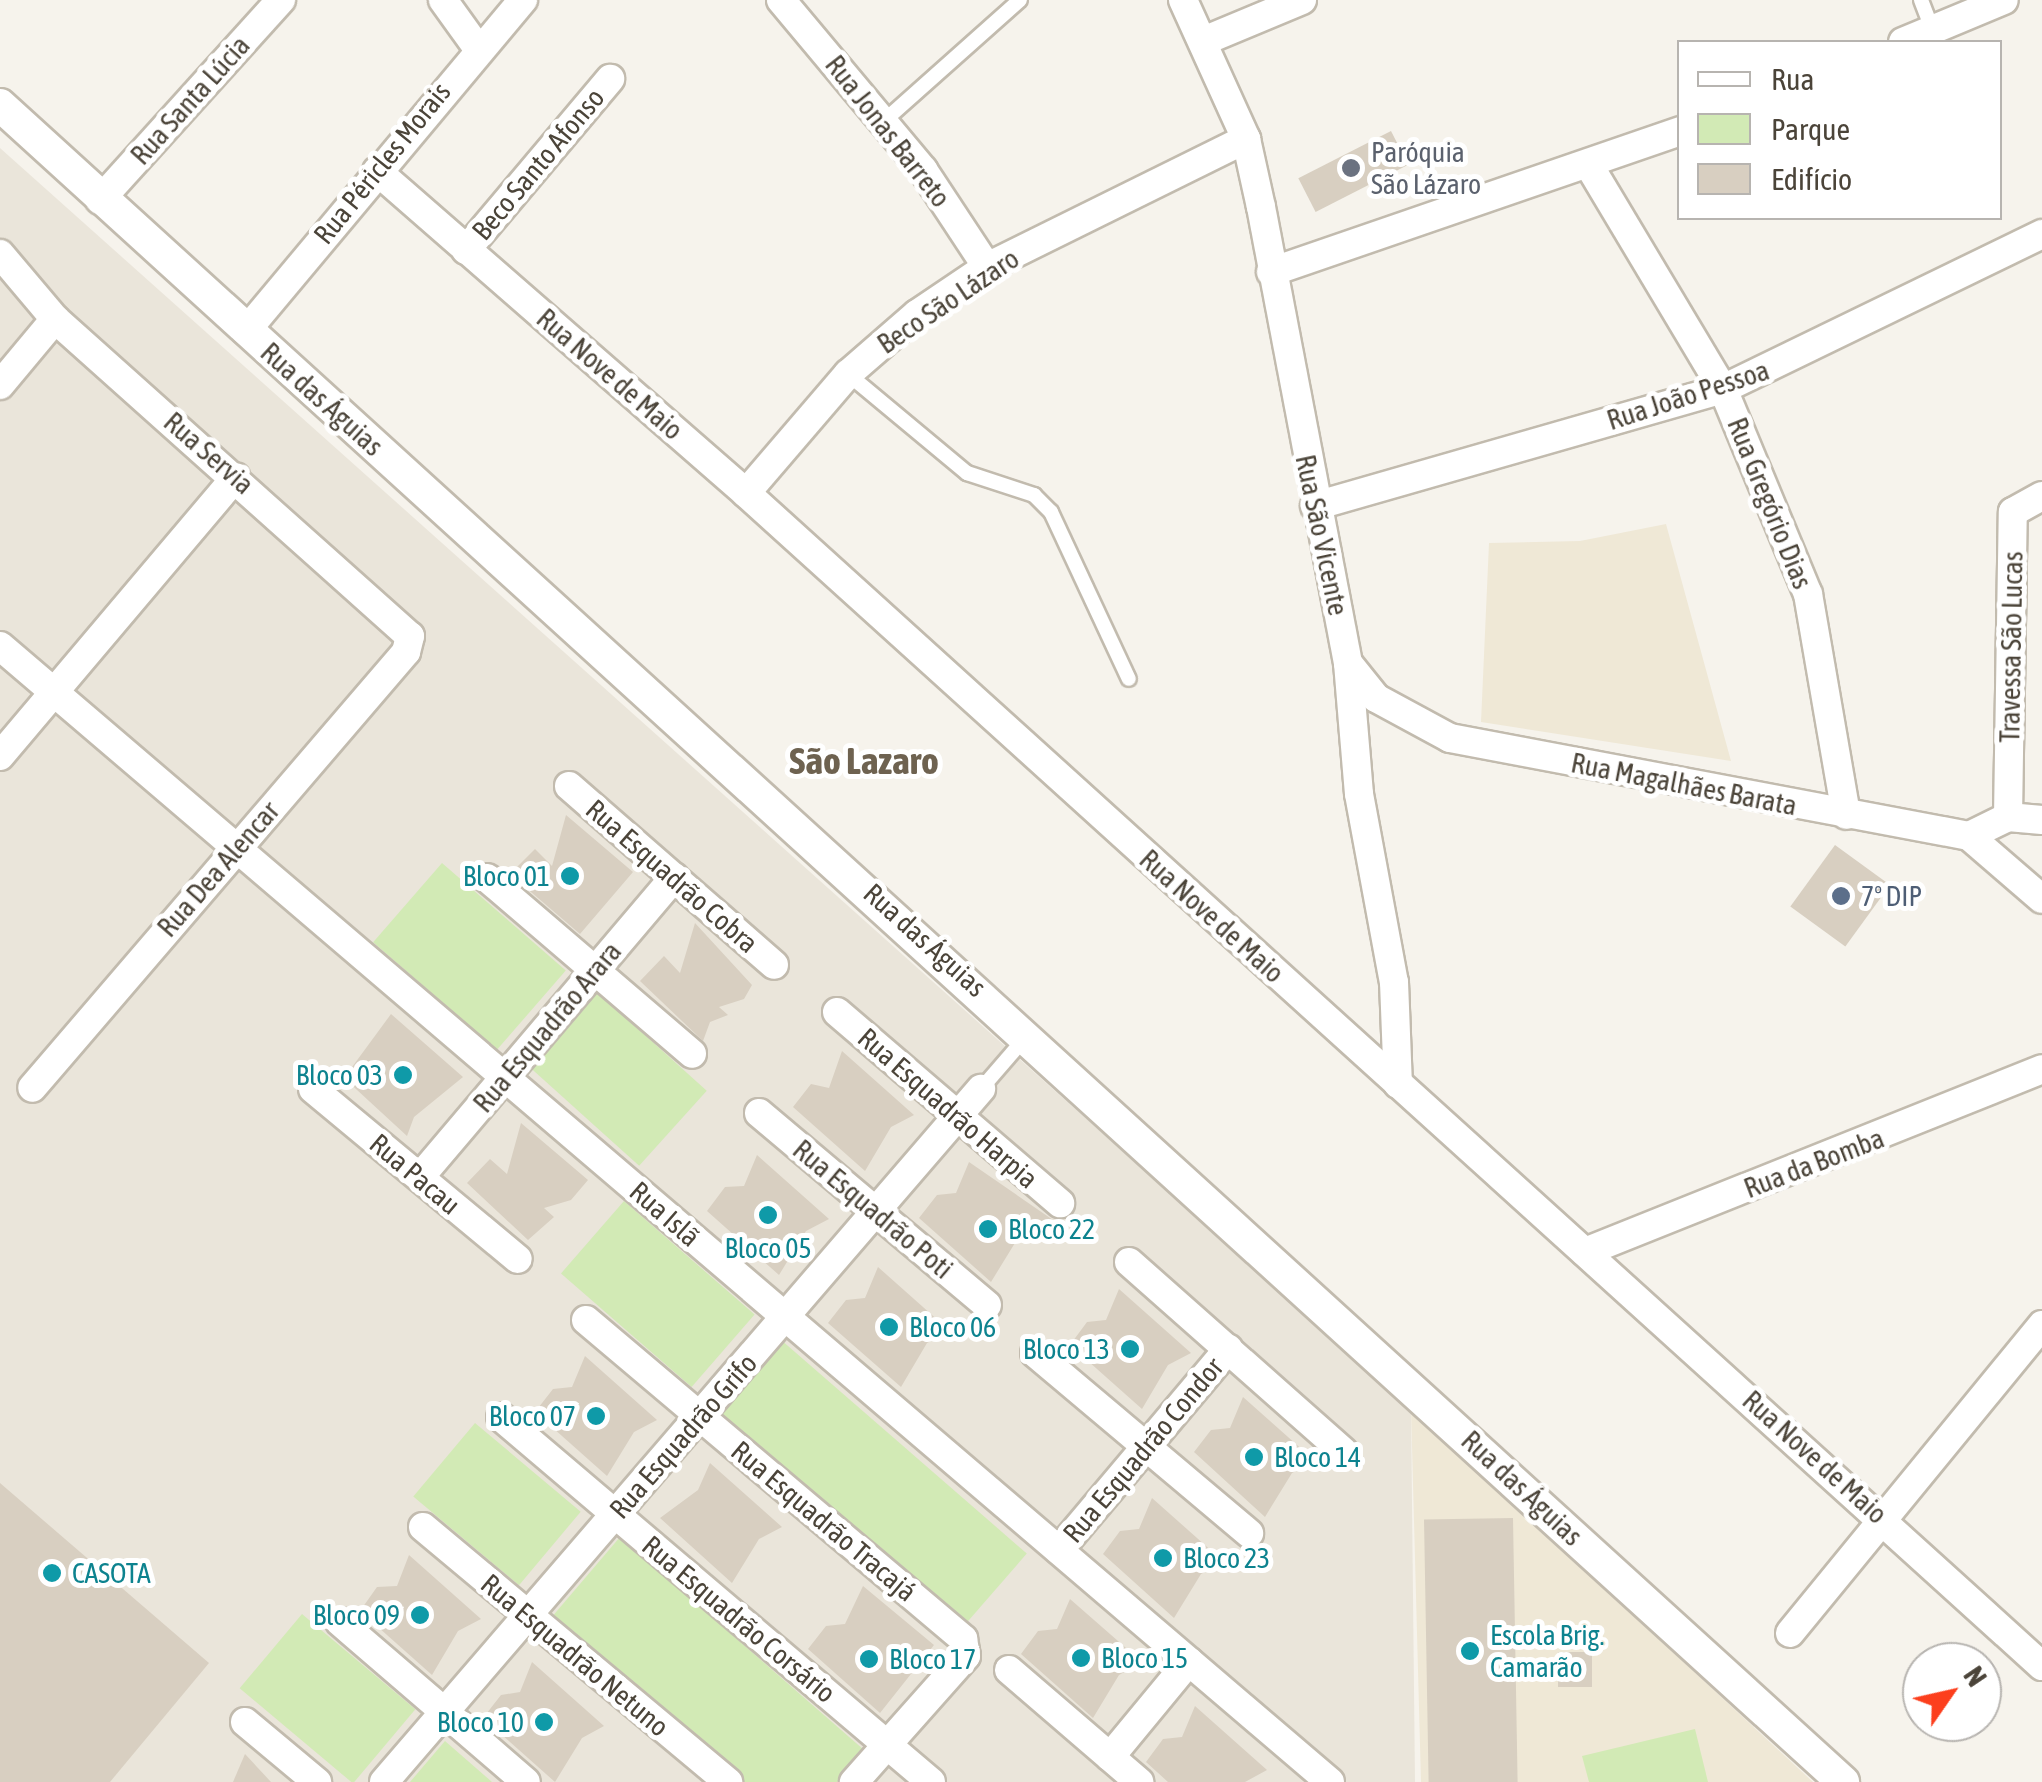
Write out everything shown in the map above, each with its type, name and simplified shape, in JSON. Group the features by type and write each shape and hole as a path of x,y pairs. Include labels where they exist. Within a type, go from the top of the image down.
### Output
{"street":[{"path":"443,0 476,46"},
{"name":"Rua Péricles Morais","path":"246,331 476,46 523,0"},
{"name":"Rua Jonas Barreto","path":"780,0 884,121 987,268"},
{"name":"Rua São Vicente","path":"1183,0 1206,40 1246,139 1348,663 1359,794 1394,982 1398,1084"},
{"path":"1206,40 1302,0"},
{"path":"1908,40 2004,0"},
{"name":"Rua Santa Lúcia","path":"100,200 278,1"},
{"name":"Beco Santo Afonso","path":"466,250 610,79"},
{"name":"Rua das Águias","path":"0,105 100,200 1029,1034 1843,1782"},
{"path":"1271,272 1590,166 1677,132"},
{"name":"Beco São Lázaro","path":"746,493 848,374 987,268 1246,139"},
{"name":"Rua Gregório Dias","path":"1590,166 1723,389 1808,594 1846,815"},
{"name":"Rua Nove de Maio","path":"377,171 746,493 1886,1520 2042,1666"},
{"name":"Rua João Pessoa","path":"1315,506 1723,389 2042,234"},
{"name":"Rua Servia","path":"0,254 56,319 397,618 410,636 406,652"},
{"path":"0,385 56,319"},
{"path":"0,756 236,477"},
{"name":"Travessa São Lucas","path":"2008,818 2013,512 2042,496"},
{"name":"Rua Islã","path":"0,646 1330,1782"},
{"name":"Rua Dea Alencar","path":"32,1088 406,652"},
{"name":"Rua Magalhães Barata","path":"1348,663 1376,698 1450,738 1969,836"},
{"name":"Rua Esquadrão Cobra","path":"569,786 774,965"},
{"path":"2042,820 2008,818 1969,836 2042,899"},
{"name":"Rua Esquadrão Arara","path":"420,1177 674,877"},
{"path":"487,878 692,1054"},
{"name":"Rua Esquadrão Harpia","path":"837,1012 1060,1203"},
{"name":"Rua da Bomba","path":"1585,1252 2042,1070"},
{"name":"Rua Pacau","path":"313,1089 518,1258"},
{"name":"Rua Esquadrão Grifo","path":"384,1782 982,1089"},
{"name":"Rua Esquadrão Poti","path":"759,1113 987,1305"},
{"path":"1129,1262 1343,1451"},
{"name":"Rua Esquadrão Tracajá","path":"586,1320 966,1648 886,1744"},
{"path":"1790,1633 2042,1325"},
{"name":"Rua Esquadrão Condor","path":"1059,1550 1228,1350"},
{"path":"1034,1353 1248,1532"},
{"name":"Rua Esquadrão Corsário","path":"501,1418 932,1782"},
{"name":"Rua Esquadrão Netuno","path":"423,1526 728,1782"},
{"path":"340,1622 526,1782"},
{"path":"1110,1757 1189,1662"},
{"path":"1009,1670 1139,1782"},
{"path":"244,1722 317,1782"},
{"path":"854,1782 886,1744"}],"lane":[{"path":"884,121 1020,0"},
{"path":"1921,0 1933,31"},
{"path":"848,374 967,473 1034,495 1051,512 1129,680"},
{"path":"982,1089 1029,1034"}],"shaded area":[{"path":"0,148 1411,1409 1415,1782 0,1782"},
{"path":"1666,524 1731,761 1481,722 1489,543 1580,541"},
{"path":"1411,1409 1813,1782 1421,1782"}],"green space":[{"path":"442,863 566,971 497,1050 373,942"},
{"path":"596,991 707,1091 639,1166 528,1066"},
{"path":"624,1201 755,1314 692,1387 561,1273"},
{"path":"780,1339 1027,1554 964,1626 717,1411"},
{"path":"475,1423 581,1512 519,1585 413,1497"},
{"path":"620,1537 864,1750 837,1782 726,1782 545,1625"},
{"path":"302,1614 415,1709 351,1782 240,1688"},
{"path":"1695,1729 1708,1782 1589,1782 1582,1756"},
{"path":"445,1741 492,1782 410,1782"}],"building":[{"name":"Paróquia São Lázaro","path":"1391,131 1408,165 1316,212 1298,178"},
{"name":"Bloco 01","path":"566,815 633,872 580,934 510,874 535,849 552,866"},
{"name":"7º DIP","path":"1835,845 1890,885 1845,946 1790,906"},
{"path":"695,923 752,985 744,999 719,1007 728,1015 710,1022 703,1041 640,981 664,956 680,973"},
{"name":"Bloco 03","path":"391,1014 463,1077 414,1117 407,1136 344,1078"},
{"path":"842,1051 914,1115 891,1127 865,1171 793,1107 811,1084 829,1088"},
{"path":"521,1123 588,1180 571,1200 544,1208 554,1217 528,1240 467,1183 490,1159 507,1174"},
{"name":"Bloco 05","path":"757,1155 829,1219 806,1231 779,1275 707,1211 725,1187 744,1186"},
{"name":"Bloco 22","path":"969,1162 1053,1220 1034,1242 1018,1238 991,1282 919,1218 937,1195 956,1193"},
{"name":"Bloco 06","path":"878,1267 950,1331 927,1343 901,1387 828,1323 846,1300 865,1298"},
{"name":"Bloco 13","path":"1119,1289 1191,1353 1168,1365 1142,1409 1070,1345 1087,1322 1106,1320"},
{"name":"Bloco 07","path":"585,1356 657,1420 634,1432 607,1476 535,1412 553,1389 572,1387"},
{"name":"Bloco 14","path":"1243,1397 1315,1461 1292,1473 1265,1517 1194,1452 1211,1430 1230,1428"},
{"path":"710,1463 782,1527 759,1539 732,1583 660,1518 698,1490"},
{"name":"CASOTA","path":"0,1483 209,1663 110,1782 0,1782"},
{"name":"Bloco 23","path":"1152,1498 1224,1562 1201,1574 1174,1618 1103,1554 1120,1531 1139,1529"},
{"name":"Escola Brig. Camarão","path":"1513,1518 1518,1782 1429,1782 1424,1520"},
{"name":"Bloco 09","path":"409,1555 481,1619 458,1631 432,1675 360,1611 377,1587 397,1586"},
{"name":"Bloco 17","path":"863,1586 934,1645 880,1713 808,1649 826,1626 845,1624"},
{"name":"Bloco 15","path":"1070,1599 1142,1662 1119,1675 1093,1718 1021,1654 1038,1631 1057,1629"},
{"path":"1558,1652 1592,1652 1592,1687 1558,1687"},
{"name":"Bloco 10","path":"532,1662 604,1726 582,1738 555,1782 483,1718 501,1695 520,1692"},
{"path":"1195,1706 1267,1770 1245,1782 1168,1782 1146,1762 1163,1739 1182,1737"},
{"path":"245,1754 271,1782 233,1782"}],"place":[{"name":"Paróquia São Lázaro","path":"1351,168"},
{"name":"Bloco 01","path":"570,876"},
{"name":"7º DIP","path":"1841,896"},
{"name":"Bloco 03","path":"403,1075"},
{"name":"Bloco 05","path":"768,1215"},
{"name":"Bloco 22","path":"988,1229"},
{"name":"Bloco 06","path":"889,1327"},
{"name":"Bloco 13","path":"1130,1349"},
{"name":"Bloco 07","path":"596,1416"},
{"name":"Bloco 14","path":"1254,1457"},
{"name":"Bloco 23","path":"1163,1558"},
{"name":"CASOTA","path":"52,1573"},
{"name":"Bloco 09","path":"420,1615"},
{"name":"Escola Brig. Camarão","path":"1470,1651"},
{"name":"Bloco 15","path":"1081,1658"},
{"name":"Bloco 17","path":"869,1659"},
{"name":"Bloco 10","path":"544,1722"}],"district":[{"name":"São Lazaro","path":"864,761"}]}
